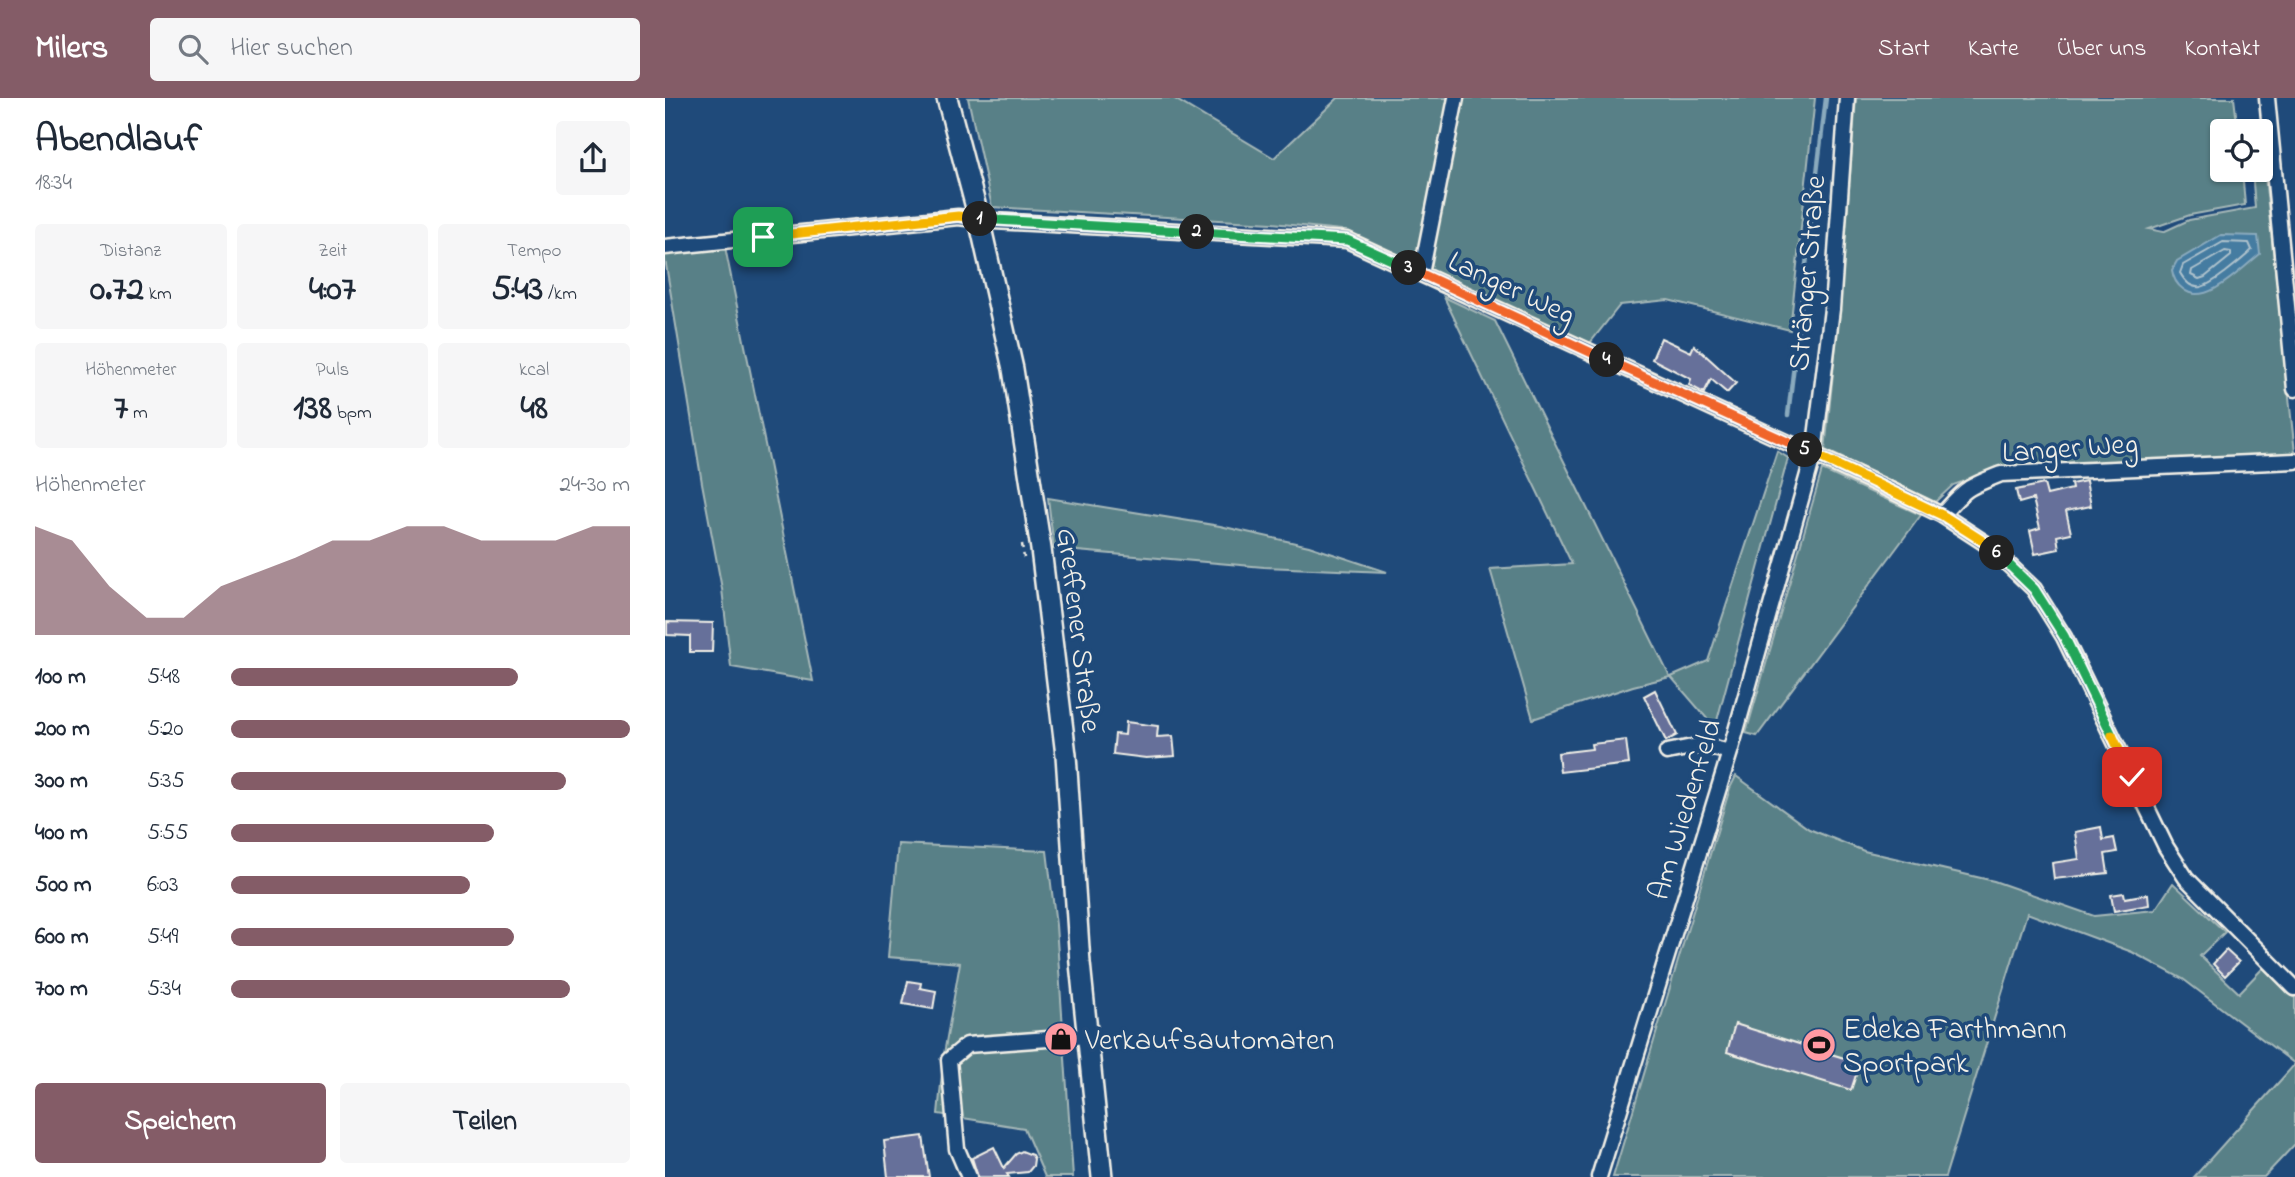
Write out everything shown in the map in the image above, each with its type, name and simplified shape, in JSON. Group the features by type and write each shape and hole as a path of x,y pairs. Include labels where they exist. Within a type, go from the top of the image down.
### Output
{"main road":[{"name":"Greffener Straße","path":"947,98 979,219 1013,369 1041,549 1066,755 1080,963 1102,1177"}],"street":[{"path":"1421,274 1456,98"},
{"name":"Stränger Straße","path":"1814,453 1832,309 1847,98"},
{"path":"2267,98 2295,389"},
{"name":"Langer Weg","path":"665,247 958,216 1347,240 1814,453 1942,515 1959,494 1973,485 2001,474 2295,461"},
{"name":"Am Wiedenfeld","path":"1599,1177 1730,752 1814,453"},
{"path":"1942,515 1989,545 2034,589 2064,636 2167,847 2186,878 2295,988"},
{"path":"1667,752 1702,746 1730,752"},
{"path":"969,1177 957,1149 949,1060 967,1045 1088,1036"}],"path":[{"path":"1021,536 1024,563"}],"green space":[{"path":"968,98 1173,98 1274,158 1338,98 1449,98 1416,262 1341,230 1272,223 992,207"},
{"path":"1462,98 1815,98 1790,330 1668,300 1620,305 1590,343 1428,269"},
{"path":"1856,98 2234,98 2237,119 2210,119 2210,182 2243,182 2245,205 2190,215 2149,229 2163,232 2189,220 2255,208 2253,182 2266,182 2295,453 1999,469 1953,485 1935,502 1825,450 1840,305"},
{"path":"725,247 813,681 731,667 722,589 665,259 665,252"},
{"path":"1444,297 1495,321 1670,677 1633,686 1533,719 1490,569 1572,564"},
{"path":"1777,451 1788,458 1715,728 1671,677 1708,661"},
{"path":"1822,470 1921,515 1757,736 1746,733"},
{"path":"1048,498 1220,526 1309,546 1387,572 1264,567 1054,549"},
{"name":"Edeka Farthmann Sportpark","path":"1736,776 1809,829 1864,851 1994,881 2094,916 2155,910 2173,883 2225,932 2200,956 2239,993 2263,968 2295,998 2295,1064 2183,979 2132,952 2027,913 1945,1177 1613,1177 1730,788"},
{"path":"898,844 1047,851 1056,925 1073,1177 1045,1177 1024,1128 938,1114 944,1054 960,963 888,957"},
{"path":"2295,1064 2295,1144 2264,1177 2194,1177"}],"water":[{"path":"2221,235 2258,236 2260,254 2212,290 2192,294 2183,289 2172,273 2177,261"}],"building":[{"path":"1661,338 1691,352 1694,345 1736,383 1727,393 1711,379 1704,393 1689,385 1691,379 1652,359"},
{"path":"2086,481 2091,506 2066,511 2071,533 2057,536 2059,549 2035,554 2030,531 2040,528 2033,499 2019,503 2016,490 2044,484 2047,495 2072,489 2071,484"},
{"path":"667,622 713,623 712,652 690,652 690,636 667,635"},
{"path":"1655,690 1677,735 1666,741 1644,696"},
{"path":"1126,722 1158,726 1157,737 1173,736 1175,756 1146,758 1113,754 1115,734 1125,735"},
{"path":"1626,740 1629,764 1560,772 1558,753 1592,749 1591,744"},
{"path":"2101,827 2103,840 2114,838 2117,852 2105,854 2108,873 2054,879 2052,863 2079,859 2075,832"},
{"path":"2124,893 2125,898 2148,894 2149,905 2114,911 2111,895"},
{"path":"2226,950 2239,962 2225,976 2213,964"},
{"path":"908,981 921,983 920,988 936,991 933,1009 903,1004"},
{"path":"1735,1024 1860,1063 1851,1090 1727,1052"},
{"path":"923,1136 929,1177 888,1177 884,1141"},
{"path":"994,1147 1004,1168 1022,1151 1032,1155 1033,1166 1028,1172 1007,1174 1009,1177 978,1177 972,1158"}],"waterway":[{"path":"1788,415 1826,98"}],"place":[{"name":"Verkaufsautomaten","path":"1061,1039"},
{"name":"Edeka Farthmann Sportpark","path":"1819,1045"}],"route":[{"path":"763,237 958,216 993,221 1347,240 1814,453 1942,515 1989,545 2034,589 2064,636 2132,777"}]}
